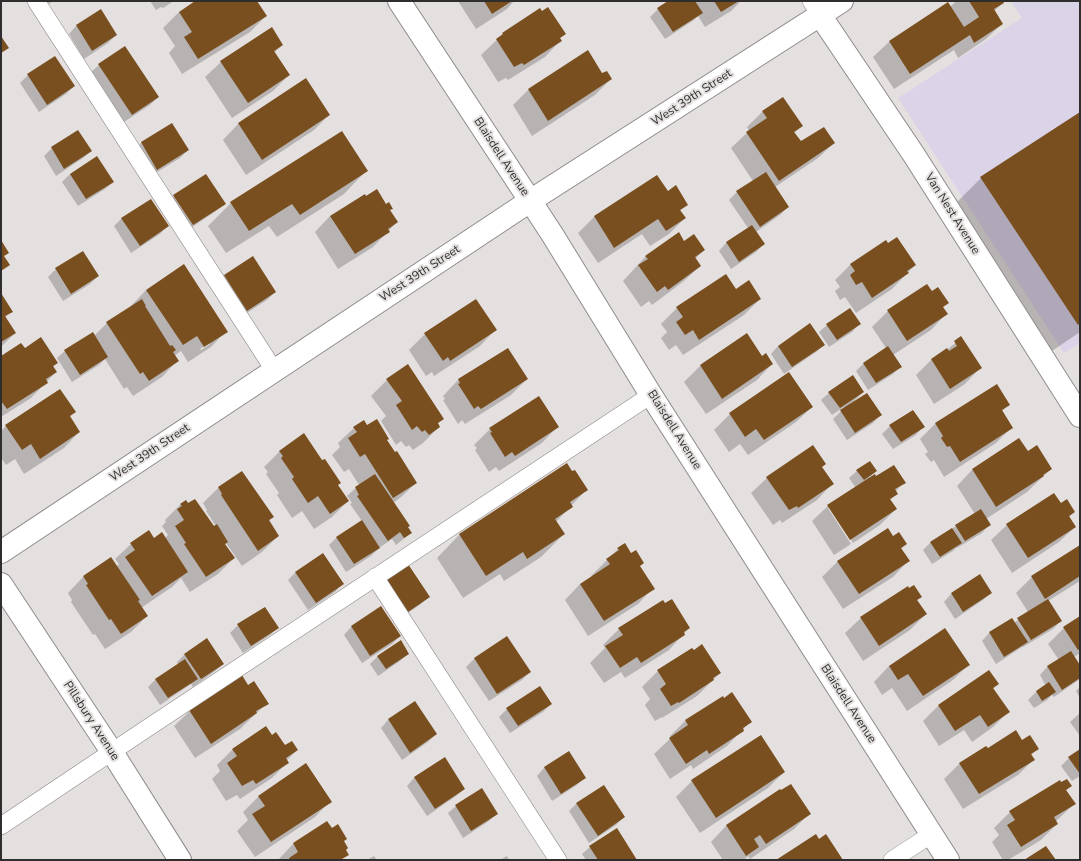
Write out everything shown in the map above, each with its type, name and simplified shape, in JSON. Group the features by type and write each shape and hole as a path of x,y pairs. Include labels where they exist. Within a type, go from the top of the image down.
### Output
{"street":[{"name":"Blaisdell Avenue","path":"400,1 530,201 651,395 948,860"},
{"name":"West 39th Street","path":"1,552 530,201 815,8 842,1"},
{"name":"Van Nest Avenue","path":"815,8 914,155 1080,416"},
{"name":"Pillsbury Avenue","path":"1,584 112,752 180,860"}],"lane":[{"path":"36,1 274,370"},
{"path":"1,826 651,395"},
{"path":"375,577 558,860"},
{"path":"892,860 932,834"}],"shaded area":[{"path":"1011,1 1080,1 1080,343 1064,353 898,98 1022,18"}],"building":[{"path":"195,1 257,1 267,16 198,59 184,37 192,32 179,12"},
{"path":"484,1 512,1 492,14"},
{"path":"668,1 695,1 703,13 673,32 657,8"},
{"path":"714,1 739,1 721,12"},
{"path":"969,1 1003,1 1004,3 994,9 1003,24 974,43 970,35 910,74 889,41 948,2 964,27 979,17"},
{"path":"548,7 566,34 560,38 562,41 524,65 522,63 514,67 496,39 503,34 502,33 540,8 542,11"},
{"path":"101,9 117,35 92,51 76,25"},
{"path":"272,27 283,45 274,51 290,75 248,103 220,61"},
{"path":"1,36 9,48 1,53"},
{"path":"125,46 159,97 132,115 98,64"},
{"path":"588,50 602,73 607,71 612,79 548,121 528,89"},
{"path":"55,56 75,86 47,105 27,74"},
{"path":"306,78 330,115 262,160 238,123"},
{"path":"783,97 803,126 794,132 801,141 824,127 835,143 779,181 746,132 767,118 762,111"},
{"path":"1080,112 1080,323 1078,325 980,177"},
{"path":"172,123 189,150 157,170 141,142"},
{"path":"78,130 92,151 64,169 51,147"},
{"path":"342,131 368,171 300,215 292,204 249,231 230,202"},
{"path":"97,156 114,182 86,199 70,174"},
{"path":"766,172 789,207 760,227 736,191"},
{"path":"206,174 226,204 193,225 173,195"},
{"path":"657,175 668,191 676,185 688,205 680,210 686,218 666,231 658,219 614,248 594,216"},
{"path":"377,189 386,204 389,202 393,209 390,210 398,222 388,229 390,232 355,254 330,216 365,194 366,196"},
{"path":"151,199 169,226 140,246 121,218"},
{"path":"752,225 765,244 739,262 726,242"},
{"path":"679,232 684,241 694,234 705,250 695,257 701,266 668,290 665,286 657,292 638,265 648,259 645,256"},
{"path":"897,237 916,265 907,271 909,273 872,298 862,282 856,285 850,275 855,271 850,264 886,240 888,243"},
{"path":"1,240 9,253 4,256 10,265 1,271"},
{"path":"83,251 99,276 71,294 55,268"},
{"path":"253,256 276,292 247,311 224,275"},
{"path":"184,264 228,332 204,347 197,336 183,345 146,290"},
{"path":"726,274 736,289 749,280 761,299 699,340 693,330 685,335 676,322 683,317 676,307"},
{"path":"927,284 932,291 938,287 949,303 943,307 948,314 907,341 887,310"},
{"path":"1,293 13,312 5,316 16,333 1,342"},
{"path":"142,299 170,346 172,345 176,350 173,352 179,361 149,381 143,372 140,374 106,322"},
{"path":"476,299 497,330 450,361 448,357 443,361 424,333"},
{"path":"850,308 861,324 837,340 826,324"},
{"path":"810,323 825,345 792,367 778,346"},
{"path":"93,332 108,357 80,375 64,350"},
{"path":"747,333 762,356 766,353 773,364 722,399 700,365"},
{"path":"961,336 982,368 950,389 931,359 947,348 949,351 957,346 954,341"},
{"path":"41,337 58,363 53,366 57,372 46,379 48,383 7,409 1,401 1,356 21,343 25,348"},
{"path":"888,346 902,367 876,383 863,363"},
{"path":"508,348 528,379 481,409 478,406 474,409 458,384 460,383 458,379"},
{"path":"408,364 444,419 438,423 440,427 429,435 425,430 422,432 417,426 412,430 396,405 402,401 386,379"},
{"path":"789,372 813,407 764,440 756,429 745,437 729,413"},
{"path":"853,375 864,392 840,408 828,392"},
{"path":"997,384 1010,405 1002,410 1013,428 960,462 950,446 947,447 941,438 943,436 935,423"},
{"path":"60,389 76,412 70,416 80,432 40,459 31,444 22,450 5,425"},
{"path":"867,393 882,415 855,433 840,410"},
{"path":"539,396 559,427 515,456 512,452 505,457 490,433 492,432 489,428"},
{"path":"913,410 925,427 901,442 889,425"},
{"path":"377,419 389,439 387,440 395,452 397,451 417,483 393,498 365,454 360,457 348,438 357,432 353,427 364,420 367,425"},
{"path":"304,433 322,460 325,459 341,483 338,485 349,501 330,514 318,496 308,503 292,479 294,477 281,458 283,456 279,451"},
{"path":"1019,438 1028,451 1037,445 1052,469 1043,475 1044,476 996,507 972,469"},
{"path":"813,445 826,464 822,467 834,484 798,508 797,506 789,510 766,477"},
{"path":"870,461 877,471 864,480 856,470"},
{"path":"567,463 572,471 575,470 588,490 570,502 573,507 555,519 565,534 527,559 523,552 486,576 459,534"},
{"path":"894,465 906,483 895,489 898,494 890,499 897,509 850,540 827,505 875,474 876,476"},
{"path":"242,471 274,517 269,520 279,536 258,551 221,495 222,494 218,487"},
{"path":"375,474 410,526 408,527 412,533 404,538 400,532 388,541 357,496 359,495 355,487"},
{"path":"1054,493 1061,503 1067,499 1075,512 1069,516 1076,527 1028,558 1006,524"},
{"path":"195,499 214,526 217,524 228,542 225,544 235,558 206,577 184,544 186,543 175,526 184,520 177,509 182,506 180,504 186,500 188,503"},
{"path":"981,509 991,525 965,541 955,525"},
{"path":"362,520 380,548 354,564 336,537"},
{"path":"888,528 893,536 899,532 907,544 901,548 910,561 859,594 837,561"},
{"path":"952,528 962,543 940,557 930,542"},
{"path":"149,530 154,538 162,532 188,572 152,596 125,557 135,550 130,543"},
{"path":"625,543 631,553 636,550 644,563 640,566 655,589 604,621 580,584 610,564 606,559 619,550 617,548"},
{"path":"1080,545 1080,576 1045,599 1031,576"},
{"path":"323,553 344,584 316,603 295,572"},
{"path":"111,557 140,600 138,601 148,616 121,634 111,619 109,620 86,585 88,584 83,576"},
{"path":"408,564 430,597 408,612 386,579"},
{"path":"980,574 992,593 963,612 951,593"},
{"path":"914,585 922,597 917,600 927,614 879,646 860,617 908,586 909,588"},
{"path":"672,599 690,628 684,632 685,635 641,663 637,657 620,668 605,646 623,635 618,628 663,600 665,603"},
{"path":"1048,599 1062,621 1031,640 1017,618"},
{"path":"381,606 401,636 370,656 351,626"},
{"path":"265,607 279,628 251,646 237,624"},
{"path":"1080,616 1080,649 1078,650 1063,627"},
{"path":"1012,618 1028,642 1004,657 989,632"},
{"path":"945,628 970,665 923,696 908,674 898,680 889,666"},
{"path":"507,636 531,672 497,694 474,658"},
{"path":"207,638 224,664 201,679 184,654"},
{"path":"401,640 409,654 386,669 377,656"},
{"path":"702,644 721,673 713,678 714,680 679,703 678,702 671,706 660,689 666,684 657,670 692,648 694,650"},
{"path":"1071,651 1080,665 1080,678 1062,690 1047,666"},
{"path":"185,659 198,679 168,698 155,679"},
{"path":"989,670 999,684 993,688 1010,712 988,727 980,715 955,731 938,705"},
{"path":"242,675 248,685 254,681 269,704 256,711 257,713 211,744 189,710"},
{"path":"1049,682 1056,692 1042,701 1036,691"},
{"path":"540,686 552,704 518,726 506,708"},
{"path":"732,692 752,722 743,728 744,731 709,754 707,750 686,764 669,738 688,725 685,720"},
{"path":"415,701 437,734 410,753 388,719"},
{"path":"266,726 272,735 276,732 285,745 292,741 298,750 286,758 289,763 256,784 253,780 242,786 227,763 237,756 232,749"},
{"path":"1016,730 1022,740 1030,735 1039,749 1031,754 1035,760 979,794 959,763 986,746 988,748"},
{"path":"761,735 785,772 716,818 691,780"},
{"path":"1080,749 1080,774 1068,757"},
{"path":"569,751 586,778 561,794 544,767"},
{"path":"445,757 465,789 435,809 414,777"},
{"path":"306,763 332,802 271,842 252,814 265,806 258,796"},
{"path":"1067,779 1072,786 1066,790 1076,804 1054,817 1058,824 1021,847 1007,825 1015,820 1009,811 1060,780 1061,782"},
{"path":"791,784 811,814 766,844 760,835 754,839 759,847 746,856 726,825 780,789 781,790"},
{"path":"604,785 625,817 598,836 576,803"},
{"path":"482,788 498,814 471,831 455,805"},
{"path":"327,821 332,828 338,824 347,839 344,841 348,848 346,850 349,855 340,860 290,860 289,858 298,852 293,843"},
{"path":"617,828 637,860 598,860 589,846"},
{"path":"816,834 819,839 826,834 843,860 776,860"},
{"path":"1046,846 1056,860 1024,860"}]}
